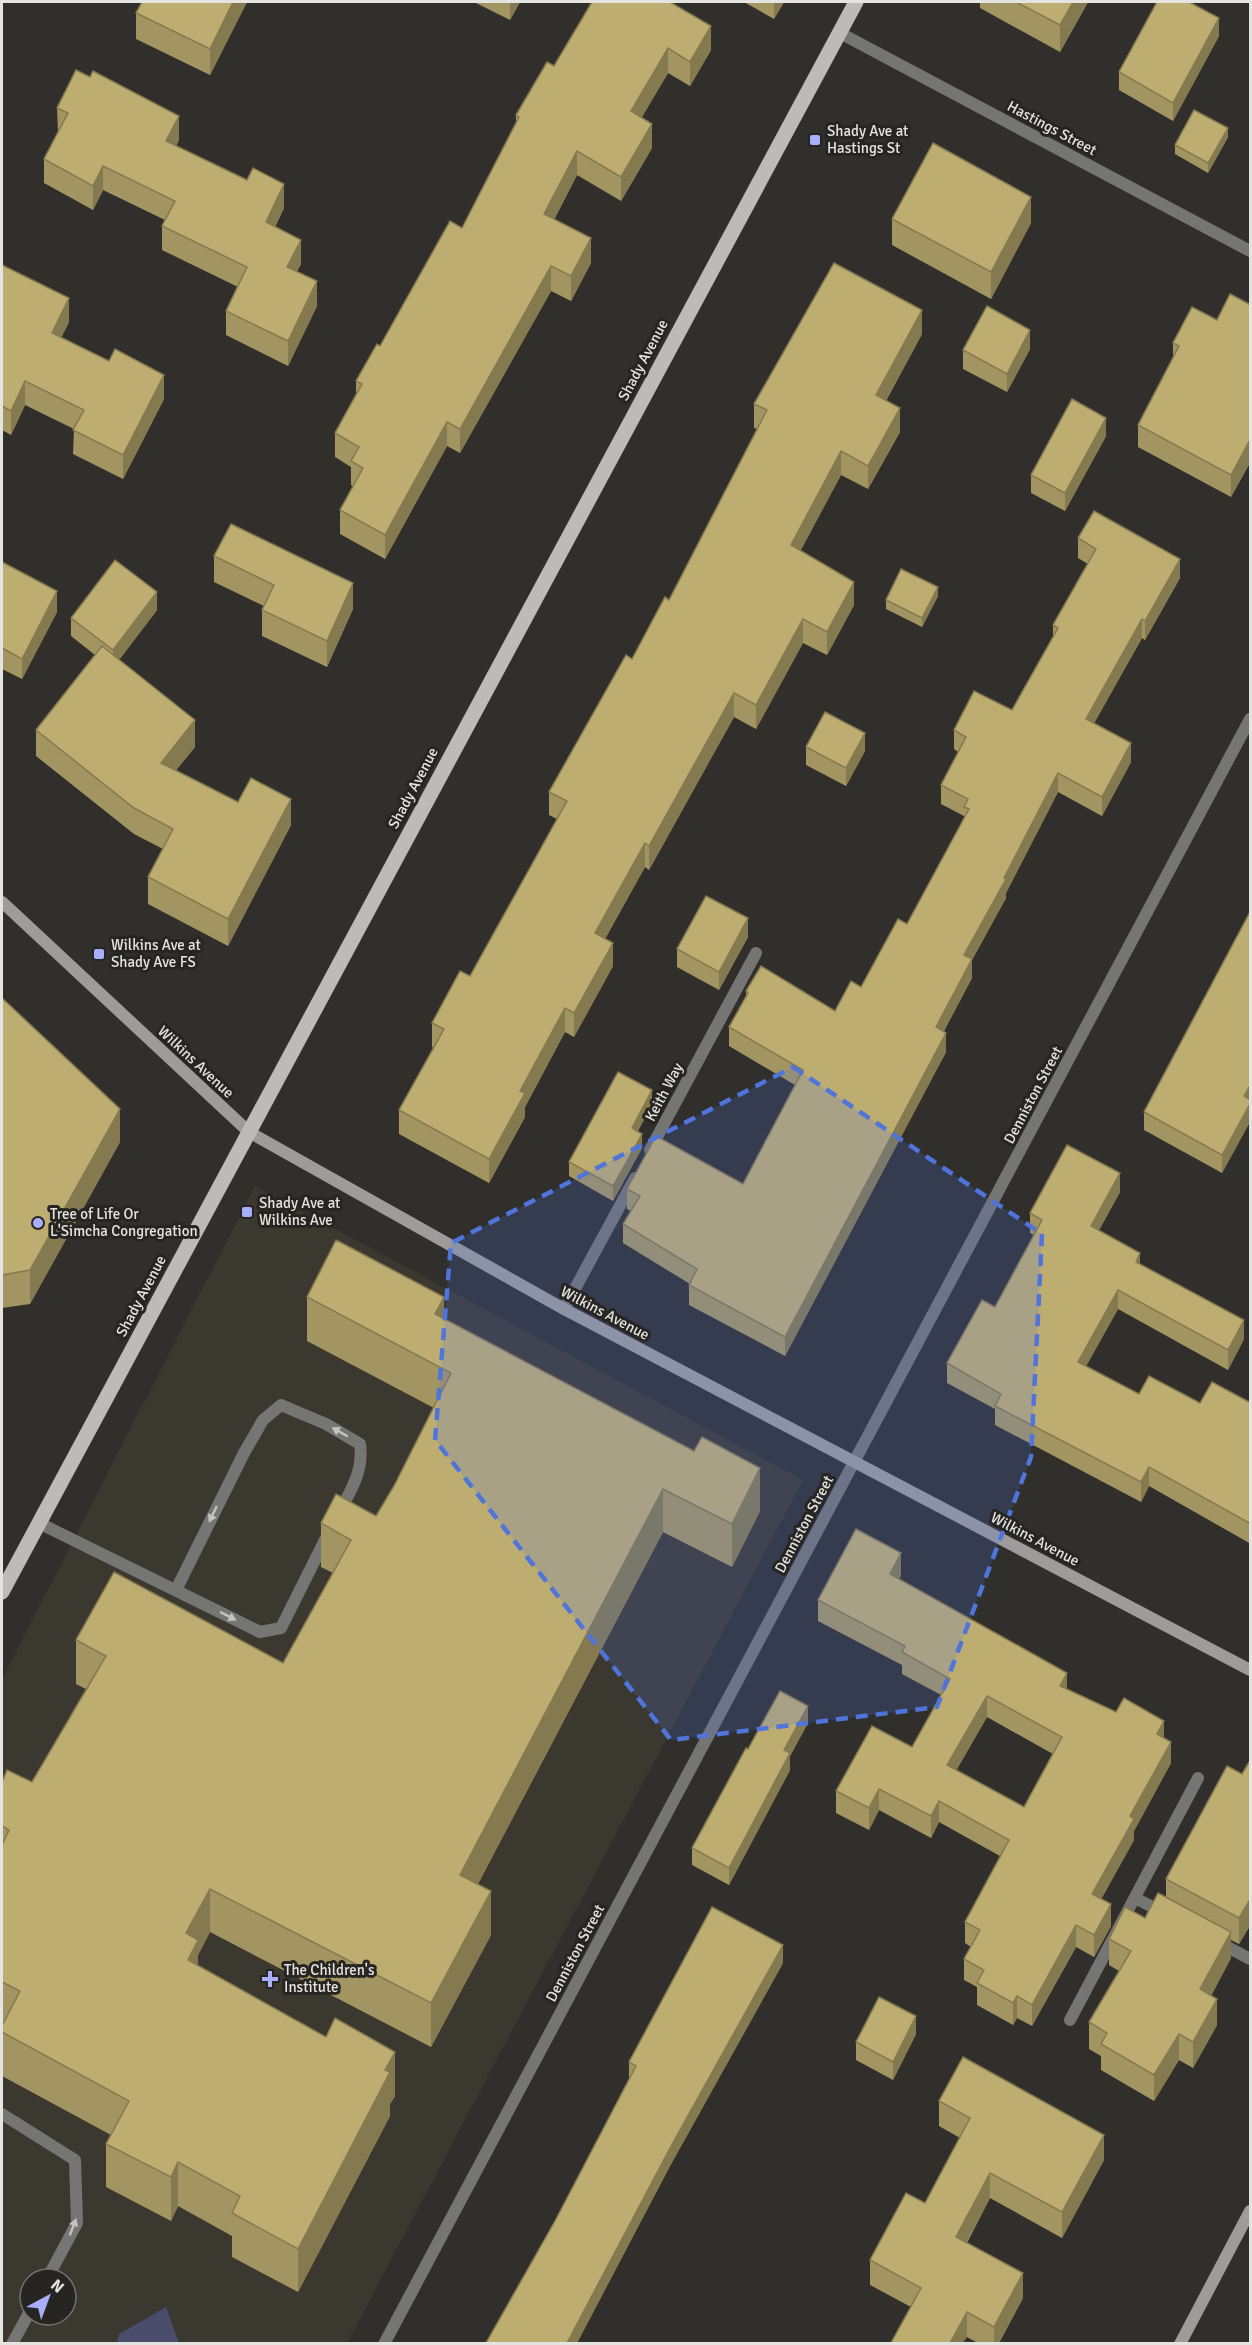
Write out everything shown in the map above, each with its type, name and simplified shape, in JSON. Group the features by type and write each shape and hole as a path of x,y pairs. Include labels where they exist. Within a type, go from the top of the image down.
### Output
{"main road":[{"name":"Shady Avenue","path":"2,1592 856,2"},
{"name":"Wilkins Avenue","path":"2,902 249,1132 564,1309 1251,1670"},
{"path":"1180,2343 1251,2211"}],"street":[{"name":"Hastings Street","path":"840,33 1251,251"},
{"name":"Denniston Street","path":"384,2343 1251,718"},
{"name":"Keith Way","path":"564,1309 756,953"},
{"path":"39,1523 260,1632 281,1628 357,1478 363,1460 360,1444 326,1424 281,1405 263,1420 244,1453 176,1590"},
{"path":"1070,2020 1198,1778"},
{"path":"1135,1898 1177,1920"},
{"path":"1208,1937 1251,1959"},
{"path":"2,2114 75,2160 77,2223 53,2267"},
{"path":"12,2343 21,2327"}],"highlighted area":[{"path":"793,1067 1042,1234 1031,1457 937,1707 671,1740 435,1440 451,1243"}],"shaded area":[{"name":"The Children's Institute","path":"255,1186 803,1480 347,2343 2,2343 2,1679"},
{"path":"166,2307 179,2343 117,2343 119,2334"}],"building":[{"path":"142,2 233,2 210,49 136,13"},
{"path":"592,2 670,2 711,26 690,62 668,48 631,111 652,124 621,177 577,151 544,214 591,238 571,276 551,266 460,429 447,422 385,535 340,510 363,468 351,461 359,447 335,433 362,384 356,381 377,344 380,346 450,221 462,228 519,117 516,115 547,62 554,66"},
{"path":"1016,2 1073,2 1060,25"},
{"path":"1157,2 1189,2 1219,18 1173,103 1119,72"},
{"path":"76,70 90,77 93,71 179,116 166,141 247,180 253,168 284,184 266,222 301,240 287,267 317,281 288,341 226,311 247,267 162,226 175,201 103,166 93,186 44,159 68,113 57,108"},
{"path":"1194,110 1228,128 1208,163 1175,145"},
{"path":"933,143 1031,197 991,272 892,219"},
{"path":"834,263 922,310 876,395 900,408 868,466 841,451 791,545 854,582 827,632 803,619 756,705 734,693 649,846 645,843 595,933 613,943 574,1013 565,1008 520,1091 525,1093 489,1159 399,1110 444,1029 432,1023 460,971 470,976 567,801 549,792 626,655 632,659 665,597 669,600 767,410 754,404"},
{"path":"2,265 69,298 52,333 109,361 115,349 164,375 123,455 73,430 84,410 25,381 11,411 2,406"},
{"path":"1230,294 1251,305 1251,438 1231,475 1138,425 1179,346 1173,343 1192,307 1217,320"},
{"path":"987,306 1030,330 1007,374 963,350"},
{"path":"1072,399 1106,418 1065,493 1031,475"},
{"path":"1094,511 1180,559 1145,621 1142,619 1086,719 1131,743 1102,797 1058,773 1004,878 1006,879 964,955 972,959 936,1027 946,1033 785,1337 689,1285 697,1269 623,1224 640,1196 627,1189 656,1136 743,1184 803,1070 729,1027 748,993 746,991 761,966 835,1011 851,981 861,987 898,919 907,924 969,809 964,807 968,799 941,785 966,737 954,730 974,691 1012,710 1058,628 1053,625 1096,549 1078,538"},
{"path":"231,524 353,583 327,641 262,610 274,585 214,556"},
{"path":"115,560 157,592 113,650 71,618"},
{"path":"2,562 57,591 22,659 2,648"},
{"path":"901,569 938,587 922,618 886,600"},
{"path":"102,646 195,720 161,763 238,802 251,778 291,799 228,919 148,877 173,829 134,808 36,730"},
{"path":"825,712 865,733 846,768 806,747"},
{"path":"706,896 748,918 719,972 677,949"},
{"path":"1251,910 1251,1084 1244,1096 1251,1102 1222,1155 1144,1112"},
{"name":"Tree of Life Or L'Simcha Congregation","path":"2,998 120,1109 30,1270 2,1275"},
{"path":"618,1072 652,1090 632,1128 642,1134 613,1186 569,1162"},
{"path":"1067,1145 1120,1173 1091,1226 1140,1253 1136,1262 1244,1320 1228,1350 1118,1290 1078,1362 1139,1394 1149,1376 1200,1403 1212,1382 1251,1403 1251,1524 1149,1467 1141,1482 995,1406 1001,1394 947,1363 982,1300 995,1307 1042,1220 1030,1213"},
{"path":"336,1240 444,1297 435,1314 694,1451 702,1437 760,1468 732,1524 663,1489 460,1875 491,1891 431,2003 210,1889 186,1933 198,1940 188,1960 326,2037 335,2018 395,2052 385,2070 390,2072 298,2249 232,2213 240,2196 178,2162 171,2177 106,2144 129,2101 2,2032 2,2026 20,1991 2,1982 2,1845 9,1830 2,1826 2,1782 7,1770 32,1782 106,1656 76,1640 114,1572 283,1663 351,1540 321,1523 336,1494 376,1516 394,1486 451,1373 307,1297"},
{"path":"856,1529 901,1553 890,1574 1067,1673 1060,1686 1116,1712 1124,1698 1164,1721 1157,1734 1171,1742 1130,1816 1134,1819 1092,1894 1111,1904 1094,1935 1076,1925 1032,2005 1017,1996 1013,2003 977,1983 984,1970 964,1959 980,1930 965,1922 1009,1840 939,1801 931,1816 879,1789 869,1808 836,1791 872,1726 912,1747 950,1679 902,1652 905,1646 818,1600","holes":["987,1696 1062,1737 1024,1807 947,1765"]},
{"path":"780,1691 808,1706 784,1750 790,1753 729,1868 692,1848"},
{"path":"1251,1759 1251,1898 1239,1918 1166,1879 1227,1766 1242,1774"},
{"path":"1158,1893 1231,1932 1200,1989 1217,1999 1193,2042 1179,2034 1154,2075 1101,2044 1107,2033 1089,2022 1131,1951 1109,1939 1125,1907 1145,1918"},
{"path":"712,1907 783,1945 670,2148 567,2343 486,2343 555,2221 636,2066 629,2062"},
{"path":"879,1997 916,2016 893,2062 856,2042"},
{"path":"963,2057 1104,2135 1062,2212 990,2173 956,2237 1023,2273 994,2327 967,2312 950,2343 891,2343 921,2288 870,2260 906,2193 925,2203 970,2118 939,2101"}],"place":[{"name":"Shady Ave at Hastings St","path":"815,140"},
{"name":"Wilkins Ave at Shady Ave FS","path":"99,954"},
{"name":"Shady Ave at Wilkins Ave","path":"247,1212"},
{"name":"Tree of Life Or L'Simcha Congregation","path":"38,1223"},
{"name":"The Children's Institute","path":"270,1979"}]}
